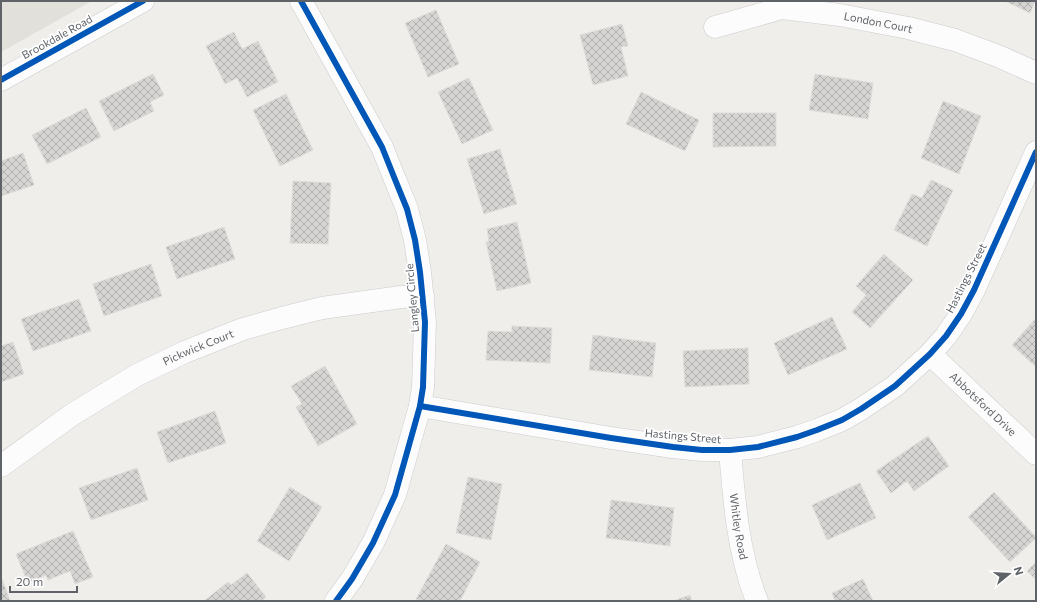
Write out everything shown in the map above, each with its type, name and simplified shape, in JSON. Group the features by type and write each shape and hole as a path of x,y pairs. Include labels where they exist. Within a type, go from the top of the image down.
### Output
{"street":[{"name":"Brookdale Road","path":"1,80 143,1"},
{"name":"Langley Circle","path":"300,1 382,148 407,209 415,240 420,272 425,329 424,387 395,495 373,543 352,579 336,601"},
{"name":"London Court","path":"715,27 782,8 840,16 908,28 955,40 998,56 1036,73"},
{"name":"Hastings Street","path":"420,406 634,442 702,450 730,450 758,447 790,439 842,420 895,386 930,354 946,336 961,314 974,290 1036,152"},
{"name":"Pickwick Court","path":"1,466 73,414 137,375 185,352 243,329 322,308 401,297 423,296"},
{"name":"Abbotsford Drive","path":"930,354 1036,454"},
{"name":"Whitley Road","path":"730,450 738,532 757,601"}],"shaded area":[{"path":"1,1 92,1 1,52"}],"building":[{"path":"1005,1 1035,1 1030,13"},
{"path":"436,10 459,64 428,77 405,23"},
{"path":"622,24 628,46 621,47 628,76 593,85 580,35"},
{"path":"234,32 242,49 258,41 278,82 247,97 237,78 225,84 206,46"},
{"path":"153,74 164,95 150,102 154,111 114,131 99,101"},
{"path":"815,74 873,83 868,119 809,110"},
{"path":"469,78 493,130 462,144 438,92"},
{"path":"641,92 699,120 685,151 626,124"},
{"path":"286,94 313,150 280,166 253,110"},
{"path":"943,101 981,116 959,174 921,158"},
{"path":"86,108 101,137 47,164 32,135"},
{"path":"713,113 776,113 776,146 713,147"},
{"path":"500,149 517,204 484,214 467,159"},
{"path":"23,153 34,185 1,196 1,161"},
{"path":"931,180 953,190 927,246 894,230 912,194 922,198"},
{"path":"293,181 331,183 328,244 290,243"},
{"path":"517,222 531,283 497,291 486,242 489,241 487,229"},
{"path":"224,227 235,259 177,279 166,247"},
{"path":"884,254 913,280 870,328 852,312 866,295 856,286"},
{"path":"151,264 162,296 104,316 93,284"},
{"path":"79,299 91,331 33,351 21,319"},
{"path":"832,317 847,349 788,375 774,343"},
{"path":"1036,318 1036,367 1012,345"},
{"path":"512,326 552,328 550,363 486,360 488,331 512,332"},
{"path":"593,335 656,343 652,377 589,370"},
{"path":"13,342 24,374 1,382 1,346"},
{"path":"748,348 749,384 685,387 683,351"},
{"path":"325,366 357,424 318,446 296,407 302,404 291,386"},
{"path":"215,411 226,443 168,463 157,432"},
{"path":"928,436 949,466 914,491 907,481 891,493 876,471"},
{"path":"137,468 148,500 91,520 79,488"},
{"path":"468,477 502,484 491,540 456,533"},
{"path":"860,483 876,518 827,540 812,505"},
{"path":"290,487 322,507 289,561 257,541"},
{"path":"994,492 1036,537 1010,562 968,517"},
{"path":"611,500 674,508 670,546 606,538"},
{"path":"73,531 93,577 75,584 70,571 48,580 46,575 28,583 16,554"},
{"path":"446,544 480,562 460,601 421,601 416,599"},
{"path":"1036,562 1036,580 1027,571"},
{"path":"247,573 266,597 262,601 204,601 228,582 231,585"},
{"path":"2,579 10,601 1,601"},
{"path":"863,579 873,601 835,601 832,593"},
{"path":"690,595 692,601 673,601"}],"cycle path":[{"path":"1,80 143,1"},
{"path":"301,1 382,147 407,209 415,240 425,322 423,387 420,406 395,495 373,543 352,579 336,601"},
{"path":"420,406 611,438 702,450 730,450 758,447 797,437 842,420 895,386 930,354 946,336 961,314 974,290 1036,152"}]}
